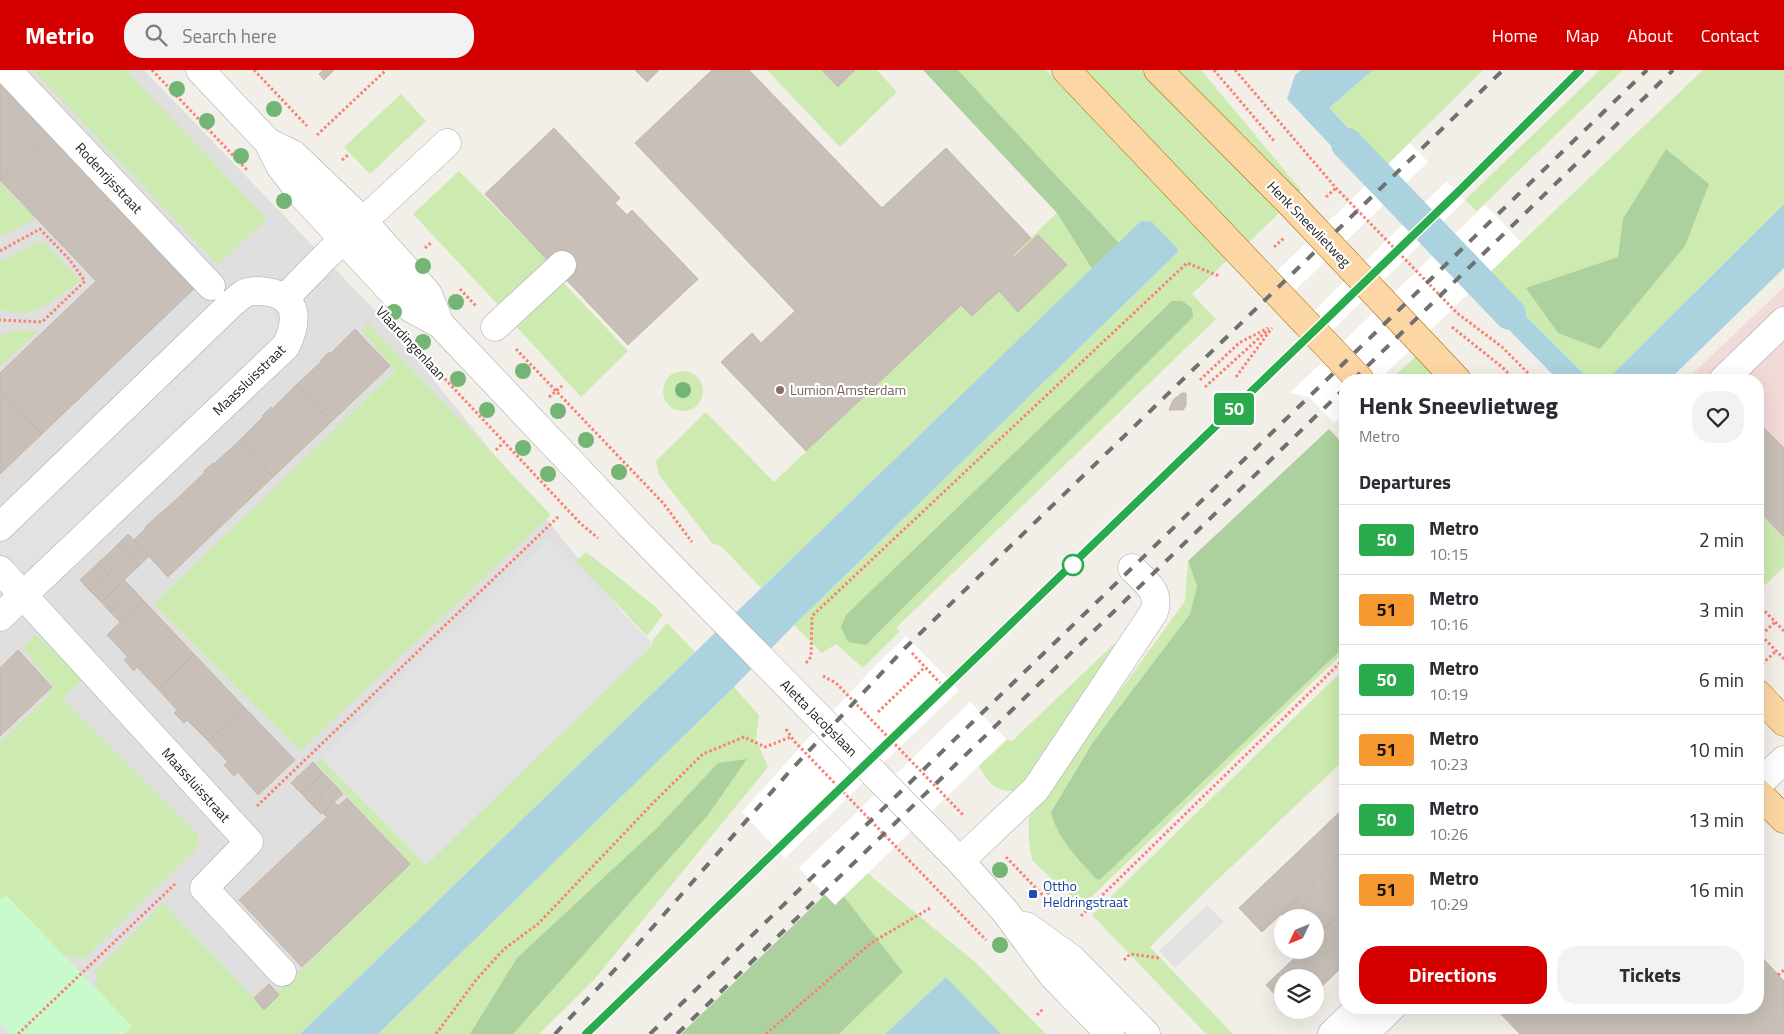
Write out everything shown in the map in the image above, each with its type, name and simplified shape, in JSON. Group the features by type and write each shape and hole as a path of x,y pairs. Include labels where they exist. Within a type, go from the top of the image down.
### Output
{"main road":[{"path":"1066,70 1354,374"},
{"name":"Henk Sneevlietweg","path":"1158,70 1291,204 1451,374"},
{"path":"1764,700 1784,722"},
{"path":"1764,799 1784,819"}],"street":[{"name":"Rodenrijsstraat","path":"7,70 211,286"},
{"name":"Vlaardingenlaan","path":"200,70 268,142 280,166 304,197 395,295 412,309 440,324 630,524 697,591"},
{"name":"Vlaardingenlaan","path":"268,142 293,154 363,221 428,294 440,324"},
{"path":"0,527 230,305 247,292 261,291 285,298 343,240 447,142"},
{"path":"495,327 562,265"},
{"name":"Maassluisstraat","path":"0,617 286,346 292,333 295,319 291,307 285,298"},
{"path":"1730,374 1784,322"},
{"path":"960,861 1036,789 1154,612 1156,595 1132,568"},
{"name":"Maassluisstraat","path":"0,570 249,842 204,888 282,972"},
{"name":"Aletta Jacobslaan","path":"697,591 795,675 1004,910 1053,976 1110,1034"},
{"path":"1764,778 1784,760"},
{"name":"Aletta Jacobslaan","path":"1004,910 1072,959 1146,1034"},
{"path":"1332,1034 1353,1014"},
{"path":"1364,1034 1384,1014"}],"path":[{"path":"152,70 253,177"},
{"path":"316,136 386,70"},
{"path":"1235,70 1342,194 1457,313 1502,347 1529,374"},
{"path":"0,251 40,229 69,260 85,281 42,322 0,320"},
{"path":"795,675 811,657 812,616 1179,270 1187,263 1220,277"},
{"path":"1236,377 1276,324"},
{"path":"1200,380 1239,343 1276,324"},
{"path":"1205,387 1276,324"},
{"name":"Vlaardingenlaan","path":"411,342 581,524 603,542"},
{"path":"235,828 559,516"},
{"path":"1764,610 1784,631"},
{"path":"1764,632 1775,622"},
{"path":"1764,641 1784,659"},
{"path":"1764,663 1776,651"},
{"path":"912,653 940,683"},
{"path":"1081,916 1339,664"},
{"path":"878,712 925,667"},
{"path":"782,722 791,737 988,942"},
{"path":"436,1034 476,980 504,949 538,924 653,803 703,754 744,737 765,747 791,737"},
{"path":"18,1034 177,882"},
{"path":"1040,901 1052,887"},
{"path":"766,1034 871,943 932,907"},
{"path":"1124,960 1130,954 1160,958"},
{"path":"1778,975 1784,970"}],"shaded area":[{"path":"0,70 144,70 390,326 662,662 282,1034 0,1034"},
{"path":"1784,287 1784,554 1764,532 1764,374 1692,374"},
{"path":"247,303 272,306 281,334 33,571 19,572 6,565 0,551 1,538"},
{"path":"550,538 653,644 426,865 320,758"},
{"path":"1207,905 1224,922 1175,968 1159,951"}],"green space":[{"path":"33,70 126,70 267,219 218,265"},
{"path":"767,70 877,70 897,92 840,147"},
{"path":"923,70 958,70 1119,243 1092,269 1057,213"},
{"path":"958,70 1046,70 1230,258 1192,294 1216,319 896,628 900,631 863,668 836,644 822,653 794,625 1178,252 1141,221 1119,243"},
{"path":"1076,70 1146,70 1279,213 1245,246"},
{"path":"1168,70 1201,70 1301,190 1292,199"},
{"path":"1373,70 1483,70 1385,167 1329,108"},
{"path":"1600,70 1623,70 1477,211 1465,200"},
{"path":"1703,70 1784,70 1784,204 1614,374 1584,374 1486,276"},
{"path":"401,94 426,121 370,174 344,147"},
{"path":"1666,149 1709,184 1685,246 1600,349 1558,333 1526,288 1618,257 1623,219"},
{"path":"459,171 550,262 501,308 413,214"},
{"path":"0,182 36,219 0,237"},
{"path":"1057,213 1092,269 761,588 722,547 712,543 659,475 656,461 706,412 774,482"},
{"path":"43,241 81,280 51,302 31,312 20,313 0,310 0,262 27,247"},
{"path":"561,280 628,351 581,397 514,324"},
{"path":"1172,301 1182,301 1192,308 1193,317 866,645 848,642 841,627 846,615"},
{"path":"368,323 551,515 300,751 154,604 395,371 361,330"},
{"path":"30,330 37,332 0,367 0,336 11,331"},
{"path":"1417,355 1434,374 1396,374"},
{"path":"683,371 694,374 700,380 703,391 700,402 694,408 683,411 672,408 666,402 663,391 666,380 672,374"},
{"path":"1329,429 1339,440 1339,652 1100,880 1096,879 1063,840 1051,812 1093,742 1190,614 1197,586 1188,561"},
{"path":"1764,517 1784,539 1784,567 1764,586"},
{"path":"586,552 655,606 663,615 647,636 576,561"},
{"path":"1188,561 1197,586 1190,614 1093,742 1051,812 1096,879 1100,880 1339,652 1339,657 1081,907 1032,860 1029,841 1029,817 1185,601"},
{"path":"667,623 695,652 300,1034 124,1034 132,1026 98,991 95,971 163,903 261,1006 410,864 316,763 320,758 426,865 653,645 652,641"},
{"path":"35,634 83,679 63,699 199,835 196,849 84,959 63,955 6,895 0,900 0,742 49,696 51,683 23,648"},
{"path":"1114,644 1117,647 1020,790 1006,791 995,787 979,766 1007,740 1012,741"},
{"path":"1339,674 1339,765 1211,886 1150,947 1233,1034 1206,1034 1092,915"},
{"path":"734,687 759,715 756,740 768,767 593,981 539,1034 378,1034"},
{"path":"747,759 708,815 513,1034 470,1034 517,958 656,829 718,763"},
{"path":"860,867 976,963 1046,1034 1001,1034 946,977 885,1034 839,1034 903,972 835,885"},
{"path":"835,885 903,972 839,1034 681,1034"},
{"path":"6,895 132,1026 124,1034 10,1034 0,1023 0,900"}],"water":[{"path":"1301,70 1373,70 1329,108 1385,167 1367,184 1287,99 1295,75"},
{"path":"1784,204 1784,268 1675,374 1613,374"},
{"path":"1141,221 1152,222 1177,248 1178,252 794,625 734,687 378,1034 300,1034"},
{"path":"1486,276 1584,374 1552,374 1471,291"},
{"path":"946,977 1001,1034 885,1034"}],"pier":[{"path":"1410,143 1428,162 1278,307 1275,304 1272,307 1256,291"},
{"path":"1447,181 1465,200 1312,350 1296,333 1299,329 1298,327"},
{"path":"1485,205 1521,242 1385,374 1339,374 1339,418 1334,423 1309,397 1290,393"},
{"path":"906,636 959,690 785,858 742,812 831,713"},
{"path":"970,702 1006,739 835,905 799,868"}],"building":[{"path":"323,70 334,70 324,80 319,74"},
{"path":"635,70 659,70 647,82"},
{"path":"712,70 749,70 882,208 946,148 1031,238 1012,256 1013,258 1038,235 1067,265 1018,312 999,291 972,316 961,305 806,451 721,362 752,333 761,343 795,311 635,143"},
{"path":"822,70 855,70 838,87"},
{"path":"0,75 52,130 0,180"},
{"path":"554,128 620,198 615,203 627,215 632,210 698,279 628,345 485,194"},
{"path":"53,130 199,284 42,434 0,389 0,373 96,281 0,180"},
{"path":"355,329 390,366 331,422 296,385"},
{"path":"296,385 331,422 273,477 239,441 271,407 272,409"},
{"path":"0,389 42,434 0,474"},
{"path":"1182,393 1186,393 1186,406 1183,410 1169,410 1173,400"},
{"path":"1764,428 1784,448 1784,537 1764,516"},
{"path":"239,441 273,477 215,532 180,496 204,471"},
{"path":"180,496 215,532 168,577 134,540 145,527"},
{"path":"128,534 149,556 139,566 118,544"},
{"path":"118,544 139,566 129,575 108,554"},
{"path":"108,554 129,575 119,585 98,563"},
{"path":"98,563 108,574 90,591 80,580"},
{"path":"108,574 119,585 101,602 90,591"},
{"path":"124,580 134,590 110,612 101,602"},
{"path":"134,590 143,600 120,622 110,612"},
{"path":"143,600 194,654 158,689 137,667 134,671 124,660 128,657 107,635"},
{"path":"18,650 52,687 0,736 0,668"},
{"path":"194,654 244,707 208,741 187,720 184,723 174,713 177,710 158,689"},
{"path":"244,707 295,760 258,795 238,772 234,776 224,765 228,762 208,741"},
{"path":"313,762 323,773 301,793 291,783"},
{"path":"323,773 333,783 311,804 301,793"},
{"path":"333,783 343,794 321,814 311,804"},
{"path":"347,798 410,864 302,967 239,900 327,817 323,813 334,802 338,806"},
{"path":"1339,813 1339,859 1286,909 1274,909 1274,921 1262,932 1239,908"},
{"path":"1339,859 1339,915 1324,929 1324,909 1286,909"},
{"path":"1339,915 1339,970 1324,984 1324,969 1283,969 1293,959 1324,959 1324,929"},
{"path":"1764,959 1784,981 1784,1034 1520,1034 1501,1014 1764,1014"},
{"path":"1274,977 1274,994 1266,985"},
{"path":"269,984 279,995 264,1010 254,998"}],"waterway":[{"path":"1347,144 1510,314"}],"railway":[{"path":"555,1034 623,961 790,771 905,648 1503,70"},
{"path":"586,1034 1458,192 1580,70"},
{"path":"650,1034 1647,70"},
{"path":"1359,374 1673,70"},
{"path":"677,1034 1339,394"}],"metro line":[{"name":"50","path":"586,1034 1458,192 1580,70"}],"place":[{"name":"Lumion Amsterdam","path":"780,390"},
{"name":"Ottho Heldringstraat","path":"1033,894"}]}
